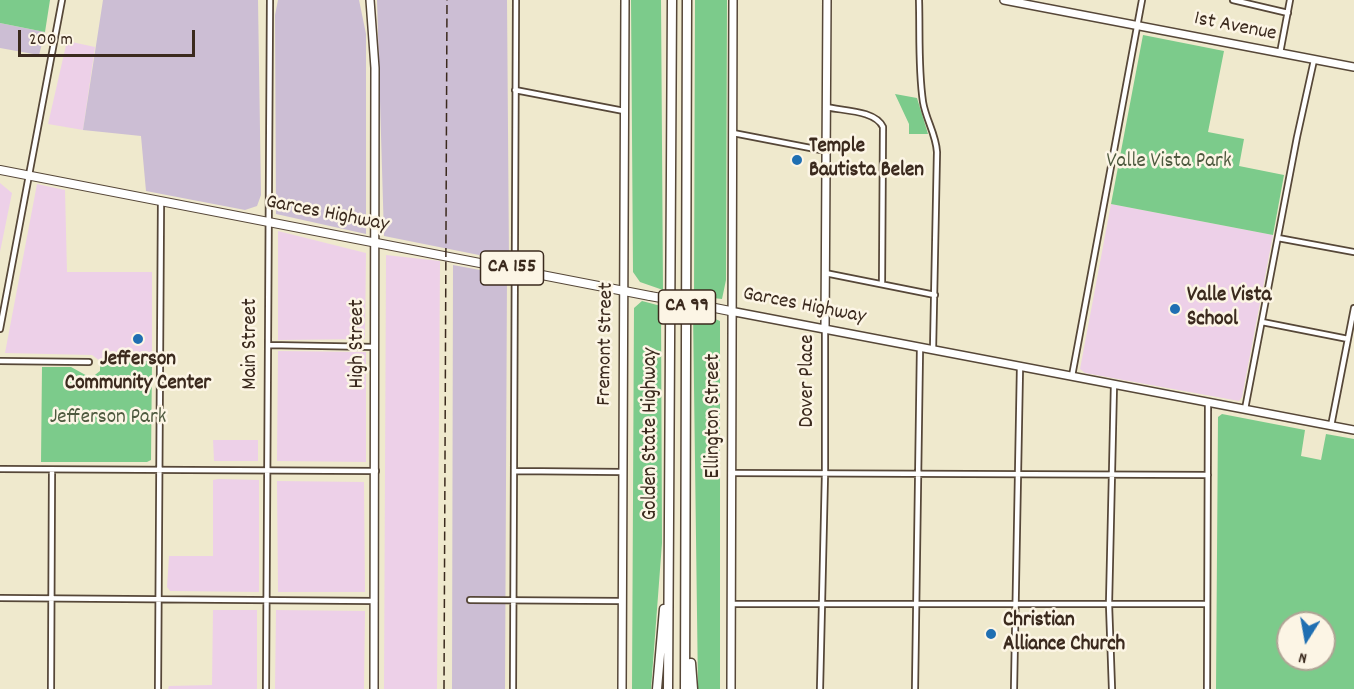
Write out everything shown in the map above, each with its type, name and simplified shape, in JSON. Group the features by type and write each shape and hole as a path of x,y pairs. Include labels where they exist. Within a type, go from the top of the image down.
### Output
{"highway":[{"name":"Golden State Highway","path":"668,689 672,0"},
{"name":"Golden State Highway","path":"686,689 687,0"},
{"path":"657,689 669,564"},
{"path":"687,614 693,689"}],"main road":[{"name":"Garces Highway","path":"0,170 730,311"}],"street":[{"path":"0,329 62,0"},
{"name":"Main Street","path":"266,689 270,0"},
{"name":"High Street","path":"370,0 375,68 374,689"},
{"path":"513,689 516,0"},
{"name":"Fremont Street","path":"622,689 625,0"},
{"name":"Ellington Street","path":"731,689 730,311 734,0"},
{"name":"Dover Place","path":"820,689 825,474 826,0"},
{"path":"920,0 921,82 926,115 936,146 933,350"},
{"name":"1st Avenue","path":"1004,0 1354,67"},
{"path":"1072,376 1142,0"},
{"path":"1233,0 1288,13"},
{"path":"1280,53 1290,0"},
{"path":"1245,410 1314,60"},
{"path":"515,90 624,111"},
{"path":"826,108 871,116 879,120 883,127 882,284"},
{"path":"733,133 826,151"},
{"path":"158,689 161,201"},
{"path":"1278,238 1354,252"},
{"path":"825,273 935,294"},
{"path":"1331,426 1354,308"},
{"name":"Garces Highway","path":"730,311 1354,430"},
{"path":"1262,322 1348,339"},
{"path":"268,345 375,346"},
{"path":"915,689 920,348"},
{"path":"0,361 89,362"},
{"path":"1014,689 1020,474 1020,367"},
{"path":"1112,689 1110,604 1114,384"},
{"path":"1207,689 1208,402"},
{"path":"0,469 376,471"},
{"path":"51,689 52,470"},
{"path":"514,471 622,472"},
{"path":"731,473 1208,475"},
{"path":"0,598 375,601"},
{"path":"470,600 621,601"},
{"path":"731,604 1207,604"}],"shaded area":[{"path":"103,0 258,0 261,195 257,206 245,210 146,191 141,136 83,130"},
{"path":"278,0 359,0 366,34 366,234 276,214 275,15"},
{"path":"377,0 507,0 509,261 384,236"},
{"path":"0,23 45,32 39,55 0,48"},
{"path":"67,41 95,47 83,130 48,124"},
{"path":"0,183 12,193 0,252"},
{"path":"37,184 65,190 67,272 152,272 152,361 100,361 92,355 5,353"},
{"name":"Valle Vista School","path":"1111,204 1273,235 1242,397 1239,401 1085,373 1080,369"},
{"path":"278,231 366,253 365,339 278,340"},
{"path":"386,255 440,261 437,689 384,689"},
{"path":"453,265 507,275 505,689 452,689"},
{"path":"278,351 366,352 366,462 277,461"},
{"path":"213,440 258,440 258,461 214,461"},
{"path":"213,480 259,480 259,592 170,591 167,587 169,556 213,556"},
{"path":"277,481 364,482 365,592 278,592"},
{"path":"213,610 257,610 257,689 168,689 169,686 212,685"},
{"path":"276,610 365,611 364,689 275,689"}],"green space":[{"path":"0,0 50,0 45,32 0,23"},
{"path":"631,0 661,0 663,290 640,282 633,272"},
{"path":"695,0 727,0 726,280 722,299 694,296"},
{"name":"Valle Vista Park","path":"1143,35 1224,51 1208,132 1244,139 1239,166 1284,175 1273,235 1111,204"},
{"path":"895,94 917,98 928,134 909,134 909,124"},
{"path":"642,301 661,306 662,543 651,689 632,689 634,308"},
{"path":"693,310 720,321 720,689 698,689"},
{"name":"Jefferson Park","path":"100,361 152,361 151,460 147,462 41,462 42,367 71,367 91,378 100,371"},
{"path":"1222,414 1305,430 1301,456 1321,460 1326,434 1354,439 1354,689 1216,689 1218,417"}],"railway":[{"path":"444,689 447,0"}],"place":[{"name":"Temple Bautista Belen","path":"797,160"},
{"name":"Valle Vista School","path":"1175,309"},
{"name":"Jefferson Community Center","path":"138,339"},
{"name":"Christian Alliance Church","path":"991,634"}]}
